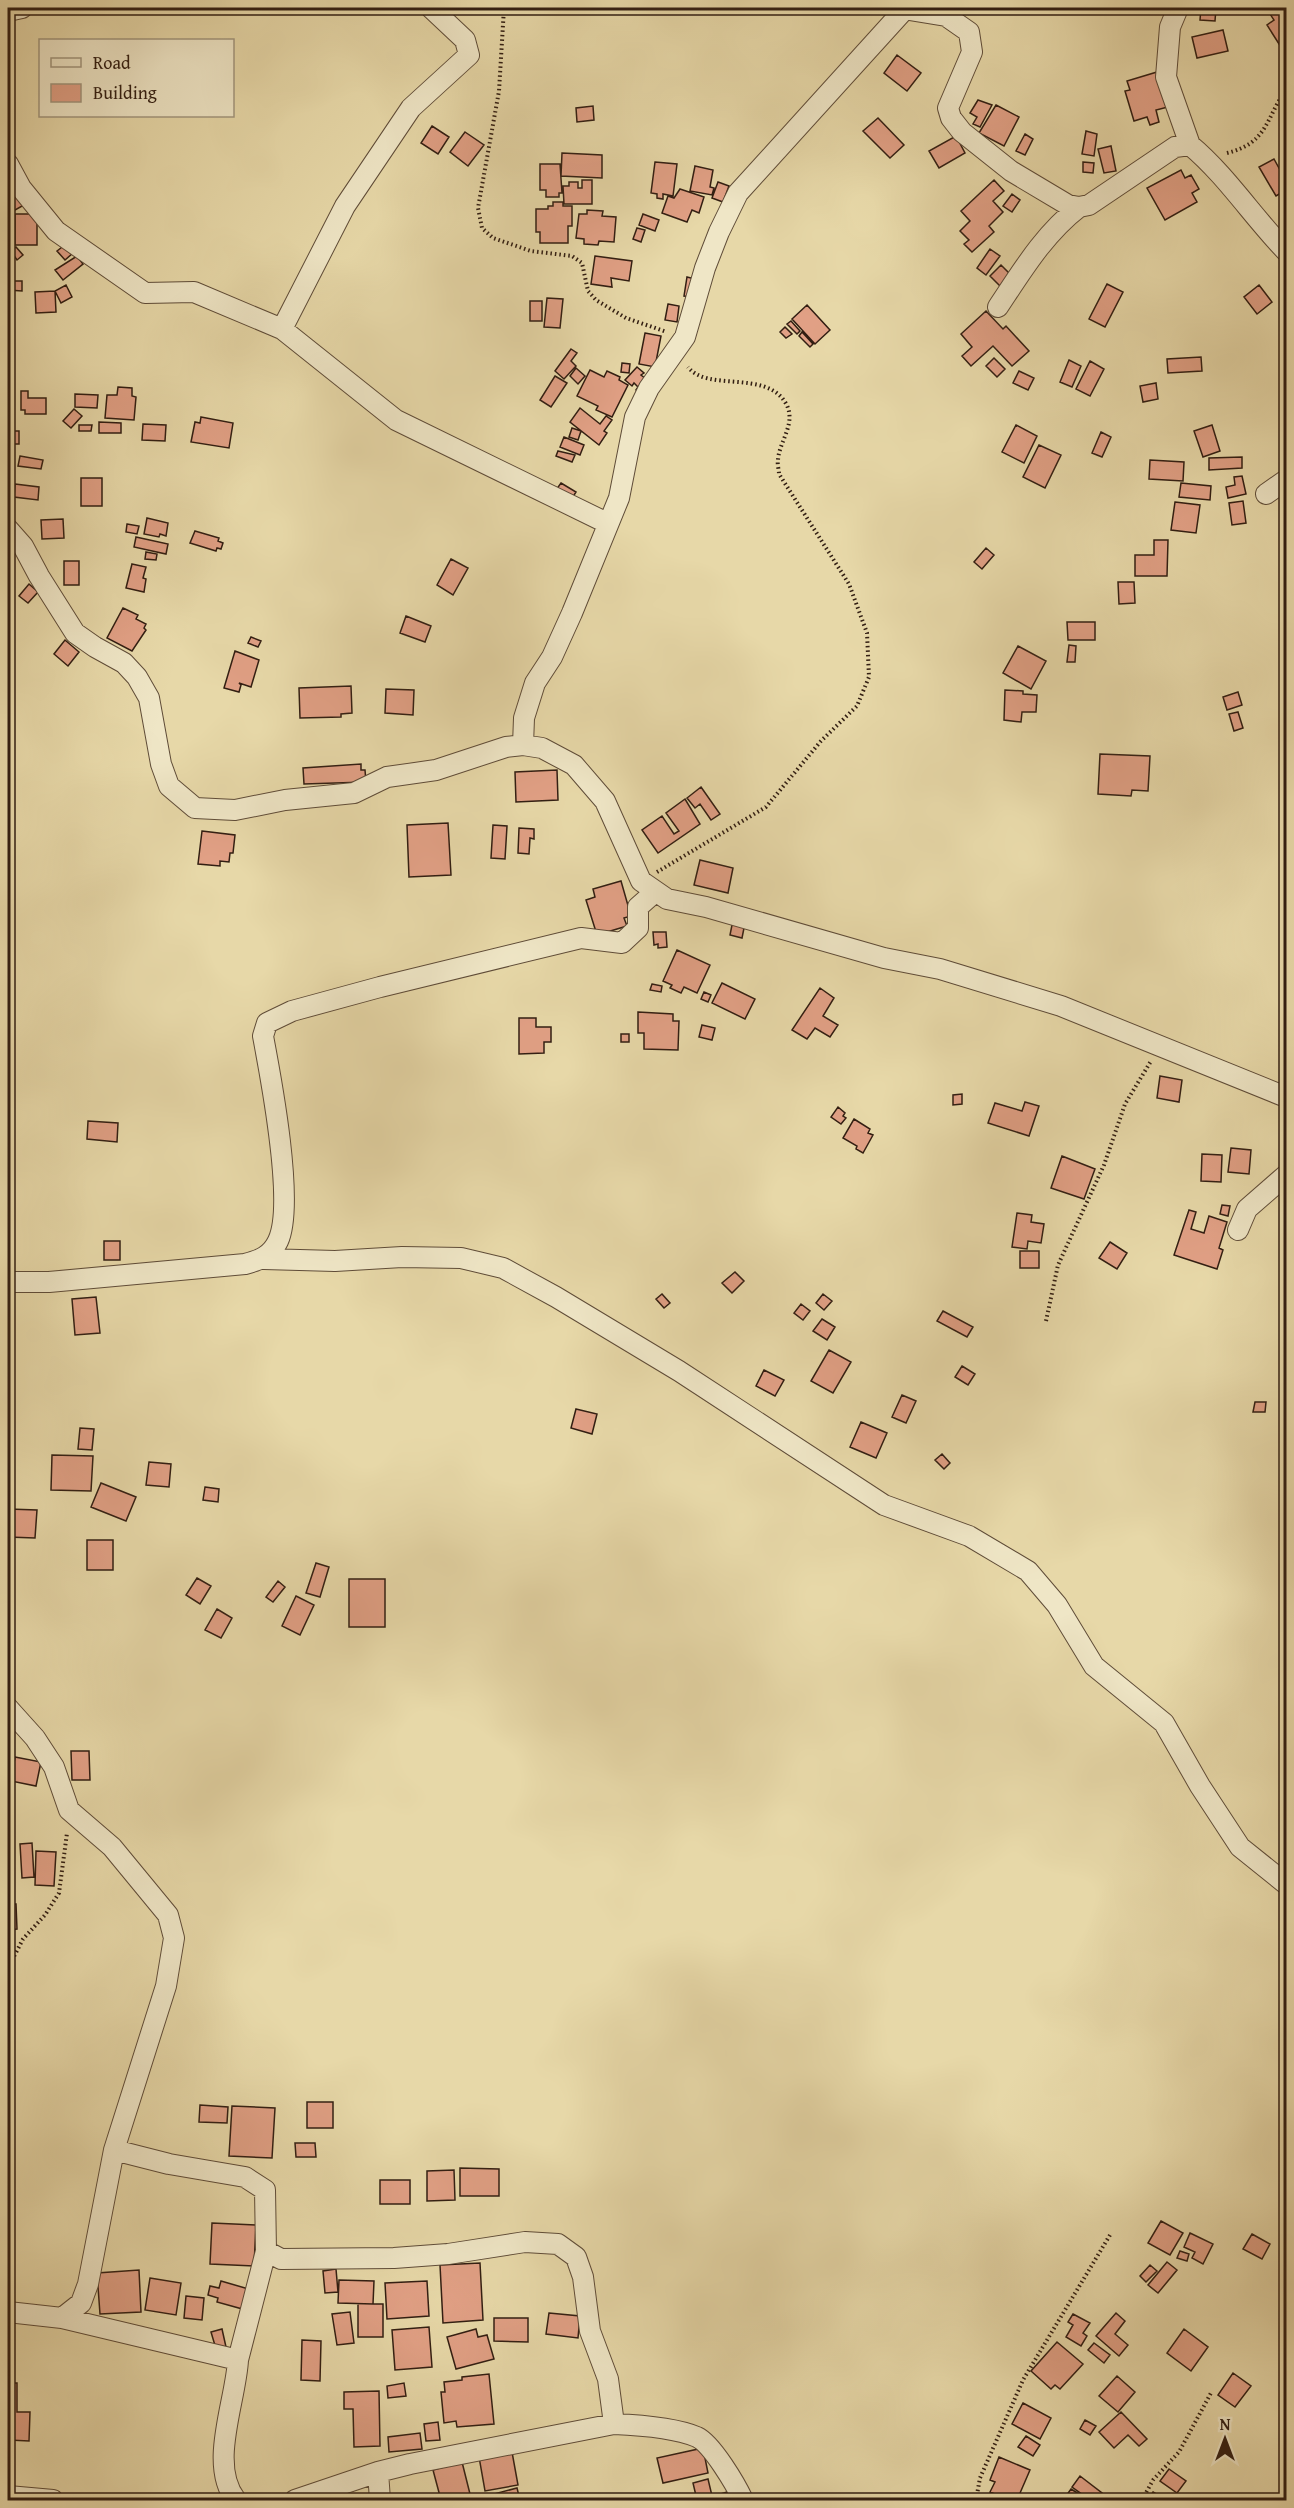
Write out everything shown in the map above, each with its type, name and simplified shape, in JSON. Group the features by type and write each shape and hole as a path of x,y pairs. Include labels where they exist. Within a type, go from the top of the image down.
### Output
{"street":[{"path":"8,11 22,8"},
{"path":"282,329 345,206 411,108 469,55 465,40 431,8"},
{"path":"1178,8 1170,27 1166,76 1190,145 1206,159 1260,225 1287,251"},
{"path":"524,745 524,718 535,683 552,657 619,498 635,417 649,388 682,341 709,259 738,194 900,9 946,16 969,32 972,52 948,108 951,118 962,132 1011,171 1068,205 1079,207 1089,205 1176,147 1190,145"},
{"path":"8,164 21,188 56,231 145,292 194,292 282,329 396,420 607,523"},
{"path":"998,307 1038,247 1059,222 1079,207"},
{"path":"1266,494 1287,480"},
{"path":"8,529 23,546 75,633 95,648 124,663 137,677 149,699 161,764 169,786 195,808 235,810 285,800 354,794 387,777 436,771 506,747 524,745 542,748 574,765 605,801 648,887 667,899 741,916 884,958 940,969 1061,1006 1287,1097"},
{"path":"264,1259 278,1241 283,1220 284,1189 275,1108 263,1036 267,1023 292,1011 380,987 581,938 622,943 638,928 638,908 648,887"},
{"path":"1238,1230 1247,1209 1287,1175"},
{"path":"8,1282 49,1282 246,1264 264,1259 335,1261 402,1257 461,1258 503,1268 680,1371 884,1505 969,1536 1028,1570 1057,1605 1094,1665 1164,1723 1200,1786 1240,1847 1287,1884"},
{"path":"8,1708 35,1738 54,1767 69,1810 112,1847 168,1915 174,1938 166,1986 114,2150 88,2284 81,2303 62,2318"},
{"path":"114,2150 169,2164 246,2177 265,2190 266,2252 237,2360 237,2379 225,2427 225,2477 230,2493 236,2500"},
{"path":"266,2252 280,2259 330,2260 448,2254 525,2242 558,2244 576,2257 583,2277 590,2331 608,2379 614,2424"},
{"path":"8,2312 62,2318 237,2360"},
{"path":"295,2500 378,2472 498,2445 517,2444 614,2424 643,2426 698,2438 715,2456 737,2486 742,2500"},
{"path":"378,2472 380,2500"},
{"path":"8,2496 53,2500"}],"path":[{"path":"504,8 499,91 478,208 482,228 493,238 531,251 572,256 582,263 588,291 596,300 626,318 682,341 689,369 698,376 774,390 785,401 789,411 789,428 777,460 779,474 849,584 867,633 869,677 857,706 821,741 766,807 648,887"},
{"path":"1206,159 1239,150 1260,137 1287,90"},
{"path":"1046,1321 1058,1265 1104,1165 1125,1104 1159,1047"},
{"path":"8,1968 23,1939 45,1915 59,1893 69,1810"},
{"path":"976,2500 980,2478 1023,2380 1110,2235"},
{"path":"1142,2500 1153,2480 1179,2452 1211,2393"}],"building":[{"path":"1201,8 1216,8 1215,21 1200,20"},
{"path":"1266,8 1286,8 1286,55 1267,25 1274,20"},
{"path":"1223,30 1228,51 1197,58 1192,37"},
{"path":"897,55 921,73 907,91 884,73"},
{"path":"1157,72 1168,107 1156,110 1159,122 1150,125 1147,117 1134,121 1125,91 1130,90 1127,81"},
{"path":"978,100 992,105 980,127 973,124 977,117 970,113"},
{"path":"996,105 1019,117 1004,146 979,133"},
{"path":"593,106 594,120 577,122 576,108"},
{"path":"878,118 904,145 890,158 863,131"},
{"path":"432,126 449,137 438,154 421,143"},
{"path":"1086,131 1097,134 1094,156 1082,154"},
{"path":"465,132 484,145 468,166 450,152"},
{"path":"1025,134 1033,139 1025,155 1016,151"},
{"path":"956,136 965,153 939,168 929,151"},
{"path":"1111,146 1116,171 1104,173 1098,149"},
{"path":"562,153 602,155 602,178 561,176"},
{"path":"1274,159 1286,181 1286,190 1276,196 1259,167"},
{"path":"655,162 677,164 673,196 663,194 663,199 651,193"},
{"path":"1083,162 1094,163 1093,173 1083,172"},
{"path":"540,164 560,164 562,193 559,193 559,197 546,197 546,190 540,190"},
{"path":"695,166 713,170 710,187 714,188 712,195 690,191"},
{"path":"1181,170 1185,178 1191,175 1199,189 1192,193 1197,202 1165,220 1147,188"},
{"path":"582,180 592,180 592,204 564,204 563,186 569,186 569,182 578,182 578,188 582,188"},
{"path":"994,180 1004,191 993,201 1003,212 989,226 994,232 972,252 964,244 969,240 960,231 970,221 961,211"},
{"path":"718,182 729,186 723,202 712,198"},
{"path":"11,184 24,205 8,214 8,186"},
{"path":"680,189 704,197 699,213 692,210 687,222 662,213 668,196 674,198"},
{"path":"1012,194 1020,200 1012,212 1003,206"},
{"path":"553,202 563,202 563,206 572,206 572,226 568,226 568,243 540,243 540,232 536,232 536,209 548,209 548,206 553,206"},
{"path":"587,210 603,211 602,216 616,217 614,242 599,241 598,245 584,244 584,239 576,238 579,214 587,214"},
{"path":"15,214 37,214 37,245 15,245"},
{"path":"643,214 659,220 655,231 639,225"},
{"path":"637,228 645,230 641,242 633,239"},
{"path":"66,244 73,253 65,260 57,251"},
{"path":"16,247 23,255 17,260 11,251"},
{"path":"990,249 1000,256 986,275 977,268"},
{"path":"77,256 83,264 63,280 55,270"},
{"path":"595,256 632,261 629,281 611,278 612,287 591,284"},
{"path":"1001,265 1015,279 1004,290 990,276"},
{"path":"687,277 695,279 692,297 684,296"},
{"path":"8,281 22,281 22,291 8,290"},
{"path":"1107,284 1123,292 1105,327 1089,319"},
{"path":"66,285 72,297 61,303 55,291"},
{"path":"1259,285 1272,302 1257,314 1244,297"},
{"path":"55,291 56,312 36,313 35,292"},
{"path":"547,298 563,299 560,328 544,327"},
{"path":"530,301 542,301 542,321 530,321"},
{"path":"668,304 679,306 677,322 665,320"},
{"path":"807,305 830,330 815,344 792,319"},
{"path":"986,311 1003,329 1006,326 1029,351 1012,366 993,346 971,366 962,356 972,347 961,334"},
{"path":"791,321 800,331 797,334 787,324"},
{"path":"785,327 792,334 786,338 780,332"},
{"path":"802,332 813,344 810,347 799,336"},
{"path":"645,333 661,336 655,367 639,364"},
{"path":"571,349 577,353 571,361 576,366 564,379 555,371"},
{"path":"1201,357 1202,371 1168,373 1167,359"},
{"path":"994,358 1005,369 997,377 986,366"},
{"path":"1069,360 1081,366 1072,387 1060,382"},
{"path":"1090,361 1104,369 1090,396 1076,389"},
{"path":"622,363 630,364 629,373 621,372"},
{"path":"637,367 644,373 641,375 650,382 640,394 634,383 632,386 625,380"},
{"path":"576,368 585,376 578,384 570,376"},
{"path":"590,370 604,377 607,371 620,377 619,380 628,385 612,417 596,410 598,406 577,396"},
{"path":"1019,371 1034,378 1028,390 1013,383"},
{"path":"555,376 567,383 551,407 540,400"},
{"path":"1156,383 1158,399 1143,402 1140,386"},
{"path":"118,387 132,388 132,396 136,397 134,420 105,418 107,395 117,395"},
{"path":"21,391 28,391 28,398 46,398 46,414 25,414 25,410 21,410"},
{"path":"75,394 98,395 97,408 75,407"},
{"path":"580,408 600,424 606,416 612,420 604,431 607,433 599,445 570,422"},
{"path":"74,409 82,416 71,428 63,421"},
{"path":"201,417 233,423 229,448 191,442 195,422 200,423"},
{"path":"99,422 121,423 121,433 99,433"},
{"path":"143,424 166,425 165,441 142,440"},
{"path":"79,425 92,425 91,431 79,431"},
{"path":"1016,425 1037,436 1024,463 1002,452"},
{"path":"1212,425 1220,451 1203,457 1194,431"},
{"path":"572,428 581,431 578,440 569,437"},
{"path":"8,431 19,431 19,444 8,444"},
{"path":"1101,432 1111,437 1102,457 1092,453"},
{"path":"564,437 584,445 580,455 560,447"},
{"path":"1039,445 1061,455 1045,488 1023,477"},
{"path":"558,451 575,455 572,462 556,456"},
{"path":"20,456 43,460 41,469 18,466"},
{"path":"1242,457 1242,468 1209,470 1209,458"},
{"path":"1150,460 1184,462 1183,481 1149,479"},
{"path":"1242,476 1246,494 1228,498 1226,487 1235,485 1234,477"},
{"path":"81,478 102,478 102,506 81,506"},
{"path":"561,483 576,492 571,500 556,490"},
{"path":"1181,483 1211,486 1210,500 1179,497"},
{"path":"15,484 39,487 38,500 14,497"},
{"path":"1243,501 1246,523 1232,525 1229,503"},
{"path":"1175,502 1200,505 1196,533 1171,530"},
{"path":"147,518 168,523 166,536 144,534"},
{"path":"63,519 64,538 42,539 41,520"},
{"path":"127,524 139,526 137,534 126,532"},
{"path":"195,531 219,538 218,541 223,543 221,549 217,548 216,551 190,543"},
{"path":"136,537 168,544 166,554 134,547"},
{"path":"1154,540 1168,540 1167,576 1135,576 1135,555 1154,555"},
{"path":"986,548 994,555 982,569 974,562"},
{"path":"146,552 157,554 156,560 145,559"},
{"path":"451,559 468,568 453,595 437,585"},
{"path":"64,561 79,561 79,585 64,585"},
{"path":"132,564 146,567 143,578 146,579 144,592 126,588"},
{"path":"1118,582 1134,582 1135,603 1119,604"},
{"path":"29,584 38,592 28,603 19,596"},
{"path":"123,608 138,615 136,619 146,624 144,628 146,630 132,651 107,638"},
{"path":"406,616 431,626 425,642 400,633"},
{"path":"1067,622 1095,622 1095,640 1068,640"},
{"path":"251,637 261,641 258,647 248,643"},
{"path":"65,640 79,652 68,666 54,654"},
{"path":"1069,645 1076,646 1075,662 1067,662"},
{"path":"1018,646 1046,661 1031,689 1003,673"},
{"path":"235,651 259,660 251,687 239,683 241,685 239,692 224,688"},
{"path":"351,686 352,713 341,714 341,717 300,718 299,688"},
{"path":"386,689 414,690 413,715 385,713"},
{"path":"1005,690 1037,695 1036,712 1022,712 1021,722 1004,720"},
{"path":"1238,692 1242,705 1227,710 1223,697"},
{"path":"1238,712 1243,728 1234,731 1229,714"},
{"path":"1100,754 1150,756 1148,791 1132,790 1131,796 1098,794"},
{"path":"361,764 361,770 365,770 366,782 304,784 303,768"},
{"path":"557,770 558,800 516,802 515,772"},
{"path":"701,787 720,814 711,820 700,804 695,808 687,798"},
{"path":"685,799 700,824 658,853 642,830 662,816 674,834 679,831 666,813"},
{"path":"448,823 451,875 409,877 407,825"},
{"path":"493,825 507,826 505,859 491,858"},
{"path":"519,828 534,829 534,839 530,838 529,854 518,853"},
{"path":"202,831 235,835 233,853 230,853 229,862 220,861 220,866 198,864"},
{"path":"700,860 733,868 728,893 694,885"},
{"path":"621,881 631,916 624,918 627,926 597,935 586,900 595,897 593,889"},
{"path":"733,920 745,923 742,938 730,935"},
{"path":"653,932 666,932 667,947 658,948 658,944 654,945"},
{"path":"677,950 710,965 697,993 684,987 681,993 670,988 672,985 663,981"},
{"path":"722,983 755,999 745,1019 712,1003"},
{"path":"652,984 662,986 661,992 650,990"},
{"path":"820,988 834,998 823,1016 838,1025 830,1037 815,1028 807,1039 792,1030"},
{"path":"704,992 711,995 708,1002 701,999"},
{"path":"638,1012 673,1014 673,1021 679,1021 678,1050 644,1049 644,1033 638,1033"},
{"path":"519,1018 536,1018 536,1027 551,1027 551,1042 544,1042 544,1053 519,1054"},
{"path":"702,1025 715,1028 712,1040 699,1037"},
{"path":"621,1034 629,1034 629,1042 621,1042"},
{"path":"1160,1076 1182,1080 1179,1102 1157,1098"},
{"path":"962,1094 962,1104 953,1105 953,1095"},
{"path":"1025,1102 1039,1106 1029,1136 988,1123 995,1103 1022,1111"},
{"path":"838,1107 845,1113 843,1116 846,1118 841,1124 831,1117"},
{"path":"854,1119 870,1129 868,1133 873,1135 863,1153 856,1149 857,1146 843,1138"},
{"path":"88,1121 118,1123 117,1142 87,1139"},
{"path":"1231,1148 1251,1150 1249,1174 1228,1172"},
{"path":"1202,1154 1222,1155 1221,1182 1201,1181"},
{"path":"1062,1156 1095,1169 1084,1199 1051,1188"},
{"path":"1222,1205 1230,1206 1228,1216 1220,1214"},
{"path":"1189,1210 1196,1212 1191,1229 1204,1233 1209,1216 1227,1222 1219,1248 1223,1250 1217,1269 1174,1255"},
{"path":"1017,1213 1032,1215 1031,1222 1044,1224 1041,1243 1028,1241 1027,1249 1012,1247"},
{"path":"104,1241 120,1241 120,1260 104,1260"},
{"path":"1110,1242 1127,1253 1117,1269 1099,1258"},
{"path":"1020,1251 1039,1251 1039,1268 1020,1268"},
{"path":"735,1272 744,1281 732,1293 722,1283"},
{"path":"662,1294 670,1303 664,1308 656,1299"},
{"path":"823,1294 832,1301 824,1310 816,1303"},
{"path":"96,1297 100,1333 75,1335 72,1299"},
{"path":"801,1304 810,1311 803,1320 794,1313"},
{"path":"943,1311 973,1327 967,1337 937,1321"},
{"path":"822,1319 835,1327 827,1340 813,1331"},
{"path":"829,1350 851,1362 833,1393 811,1381"},
{"path":"962,1366 975,1374 968,1385 955,1377"},
{"path":"764,1370 784,1380 775,1396 756,1386"},
{"path":"902,1395 916,1401 906,1423 892,1417"},
{"path":"1255,1402 1266,1402 1265,1412 1253,1412"},
{"path":"576,1409 597,1414 592,1434 571,1428"},
{"path":"861,1422 887,1433 876,1458 850,1447"},
{"path":"80,1428 94,1429 92,1450 78,1449"},
{"path":"942,1454 950,1463 944,1469 935,1460"},
{"path":"52,1455 93,1456 91,1491 51,1490"},
{"path":"149,1462 171,1464 169,1487 146,1485"},
{"path":"101,1483 136,1497 126,1521 91,1507"},
{"path":"205,1487 219,1489 218,1502 203,1500"},
{"path":"8,1509 37,1510 35,1538 8,1537"},
{"path":"87,1540 113,1540 113,1570 87,1570"},
{"path":"316,1563 329,1567 320,1597 306,1593"},
{"path":"197,1578 211,1586 200,1604 186,1595"},
{"path":"349,1579 385,1579 385,1627 349,1627"},
{"path":"278,1581 285,1587 273,1602 266,1597"},
{"path":"296,1596 314,1605 300,1635 282,1626"},
{"path":"217,1609 232,1618 221,1638 205,1630"},
{"path":"71,1751 89,1751 90,1780 72,1780"},
{"path":"15,1757 41,1762 36,1786 11,1781"},
{"path":"8,1843 13,1843 12,1883 8,1882"},
{"path":"32,1843 34,1877 22,1878 20,1844"},
{"path":"36,1851 56,1852 54,1886 35,1885"},
{"path":"8,1904 16,1904 17,1929 8,1930"},
{"path":"307,2102 333,2102 333,2128 307,2128"},
{"path":"200,2105 228,2107 227,2123 199,2122"},
{"path":"232,2106 275,2108 272,2158 229,2156"},
{"path":"295,2143 315,2143 316,2157 296,2157"},
{"path":"460,2168 499,2169 499,2196 460,2196"},
{"path":"454,2170 455,2200 427,2201 427,2171"},
{"path":"380,2180 410,2180 410,2204 380,2204"},
{"path":"1161,2221 1183,2233 1170,2255 1148,2243"},
{"path":"212,2223 256,2225 254,2266 210,2264"},
{"path":"1190,2233 1213,2244 1203,2264 1192,2258 1195,2252 1184,2247"},
{"path":"1252,2234 1270,2244 1262,2259 1243,2249"},
{"path":"1180,2251 1189,2254 1187,2261 1177,2258"},
{"path":"1167,2262 1177,2270 1158,2293 1148,2285"},
{"path":"480,2263 483,2320 443,2323 440,2265"},
{"path":"1150,2265 1157,2271 1146,2282 1140,2276"},
{"path":"336,2269 338,2292 325,2293 323,2271"},
{"path":"139,2270 141,2312 100,2314 97,2273"},
{"path":"150,2278 181,2283 176,2315 145,2310"},
{"path":"339,2280 374,2281 373,2304 338,2303"},
{"path":"221,2281 252,2290 246,2310 217,2302 218,2298 208,2295 210,2286 219,2288"},
{"path":"427,2281 429,2316 387,2319 385,2283"},
{"path":"186,2296 204,2298 202,2320 184,2318"},
{"path":"358,2304 383,2304 383,2337 358,2337"},
{"path":"350,2312 354,2343 337,2345 332,2314"},
{"path":"549,2313 580,2316 578,2338 546,2334"},
{"path":"1116,2313 1125,2321 1115,2334 1128,2345 1119,2356 1096,2336"},
{"path":"1073,2314 1090,2323 1083,2333 1087,2336 1081,2346 1066,2337 1073,2325 1068,2322"},
{"path":"494,2318 528,2318 528,2342 494,2341"},
{"path":"429,2327 432,2367 395,2370 392,2330"},
{"path":"222,2329 226,2347 216,2349 211,2332"},
{"path":"476,2329 478,2337 487,2335 494,2359 456,2369 447,2337"},
{"path":"1184,2329 1208,2347 1191,2371 1167,2353"},
{"path":"302,2340 321,2341 320,2381 301,2380"},
{"path":"1057,2342 1083,2364 1060,2389 1055,2385 1051,2389 1031,2371"},
{"path":"1094,2343 1110,2355 1104,2363 1088,2350"},
{"path":"1233,2373 1251,2386 1235,2407 1218,2395"},
{"path":"489,2374 494,2424 457,2427 456,2421 444,2423 441,2392 445,2392 444,2382"},
{"path":"1117,2376 1135,2392 1118,2412 1099,2396"},
{"path":"8,2383 17,2383 17,2412 30,2412 29,2441 9,2440 8,2442"},
{"path":"404,2383 406,2396 388,2398 387,2386"},
{"path":"379,2391 380,2446 354,2447 353,2409 344,2409 344,2392"},
{"path":"1023,2403 1051,2418 1040,2439 1012,2424"},
{"path":"1121,2412 1147,2439 1139,2446 1128,2435 1114,2448 1099,2432"},
{"path":"1085,2420 1096,2426 1090,2435 1080,2429"},
{"path":"438,2422 440,2440 426,2441 424,2424"},
{"path":"420,2433 422,2449 389,2452 388,2437"},
{"path":"1026,2436 1040,2445 1033,2456 1018,2447"},
{"path":"703,2448 708,2473 663,2483 657,2458"},
{"path":"512,2452 518,2485 485,2491 479,2457"},
{"path":"999,2457 1030,2470 1017,2500 1009,2500 990,2492 995,2482 990,2480"},
{"path":"462,2462 470,2494 441,2500 433,2470"},
{"path":"1169,2469 1186,2481 1177,2493 1160,2481"},
{"path":"1080,2476 1102,2493 1097,2500 1079,2500 1083,2495 1072,2487"},
{"path":"708,2479 713,2500 697,2500 693,2483"},
{"path":"517,2488 520,2500 479,2500 479,2498"},
{"path":"1071,2489 1079,2494 1075,2500 1066,2496"},
{"path":"734,2490 737,2500 719,2500 717,2495"},
{"path":"1153,2492 1166,2500 1148,2500"},
{"path":"563,2496 564,2500 535,2500"}]}
